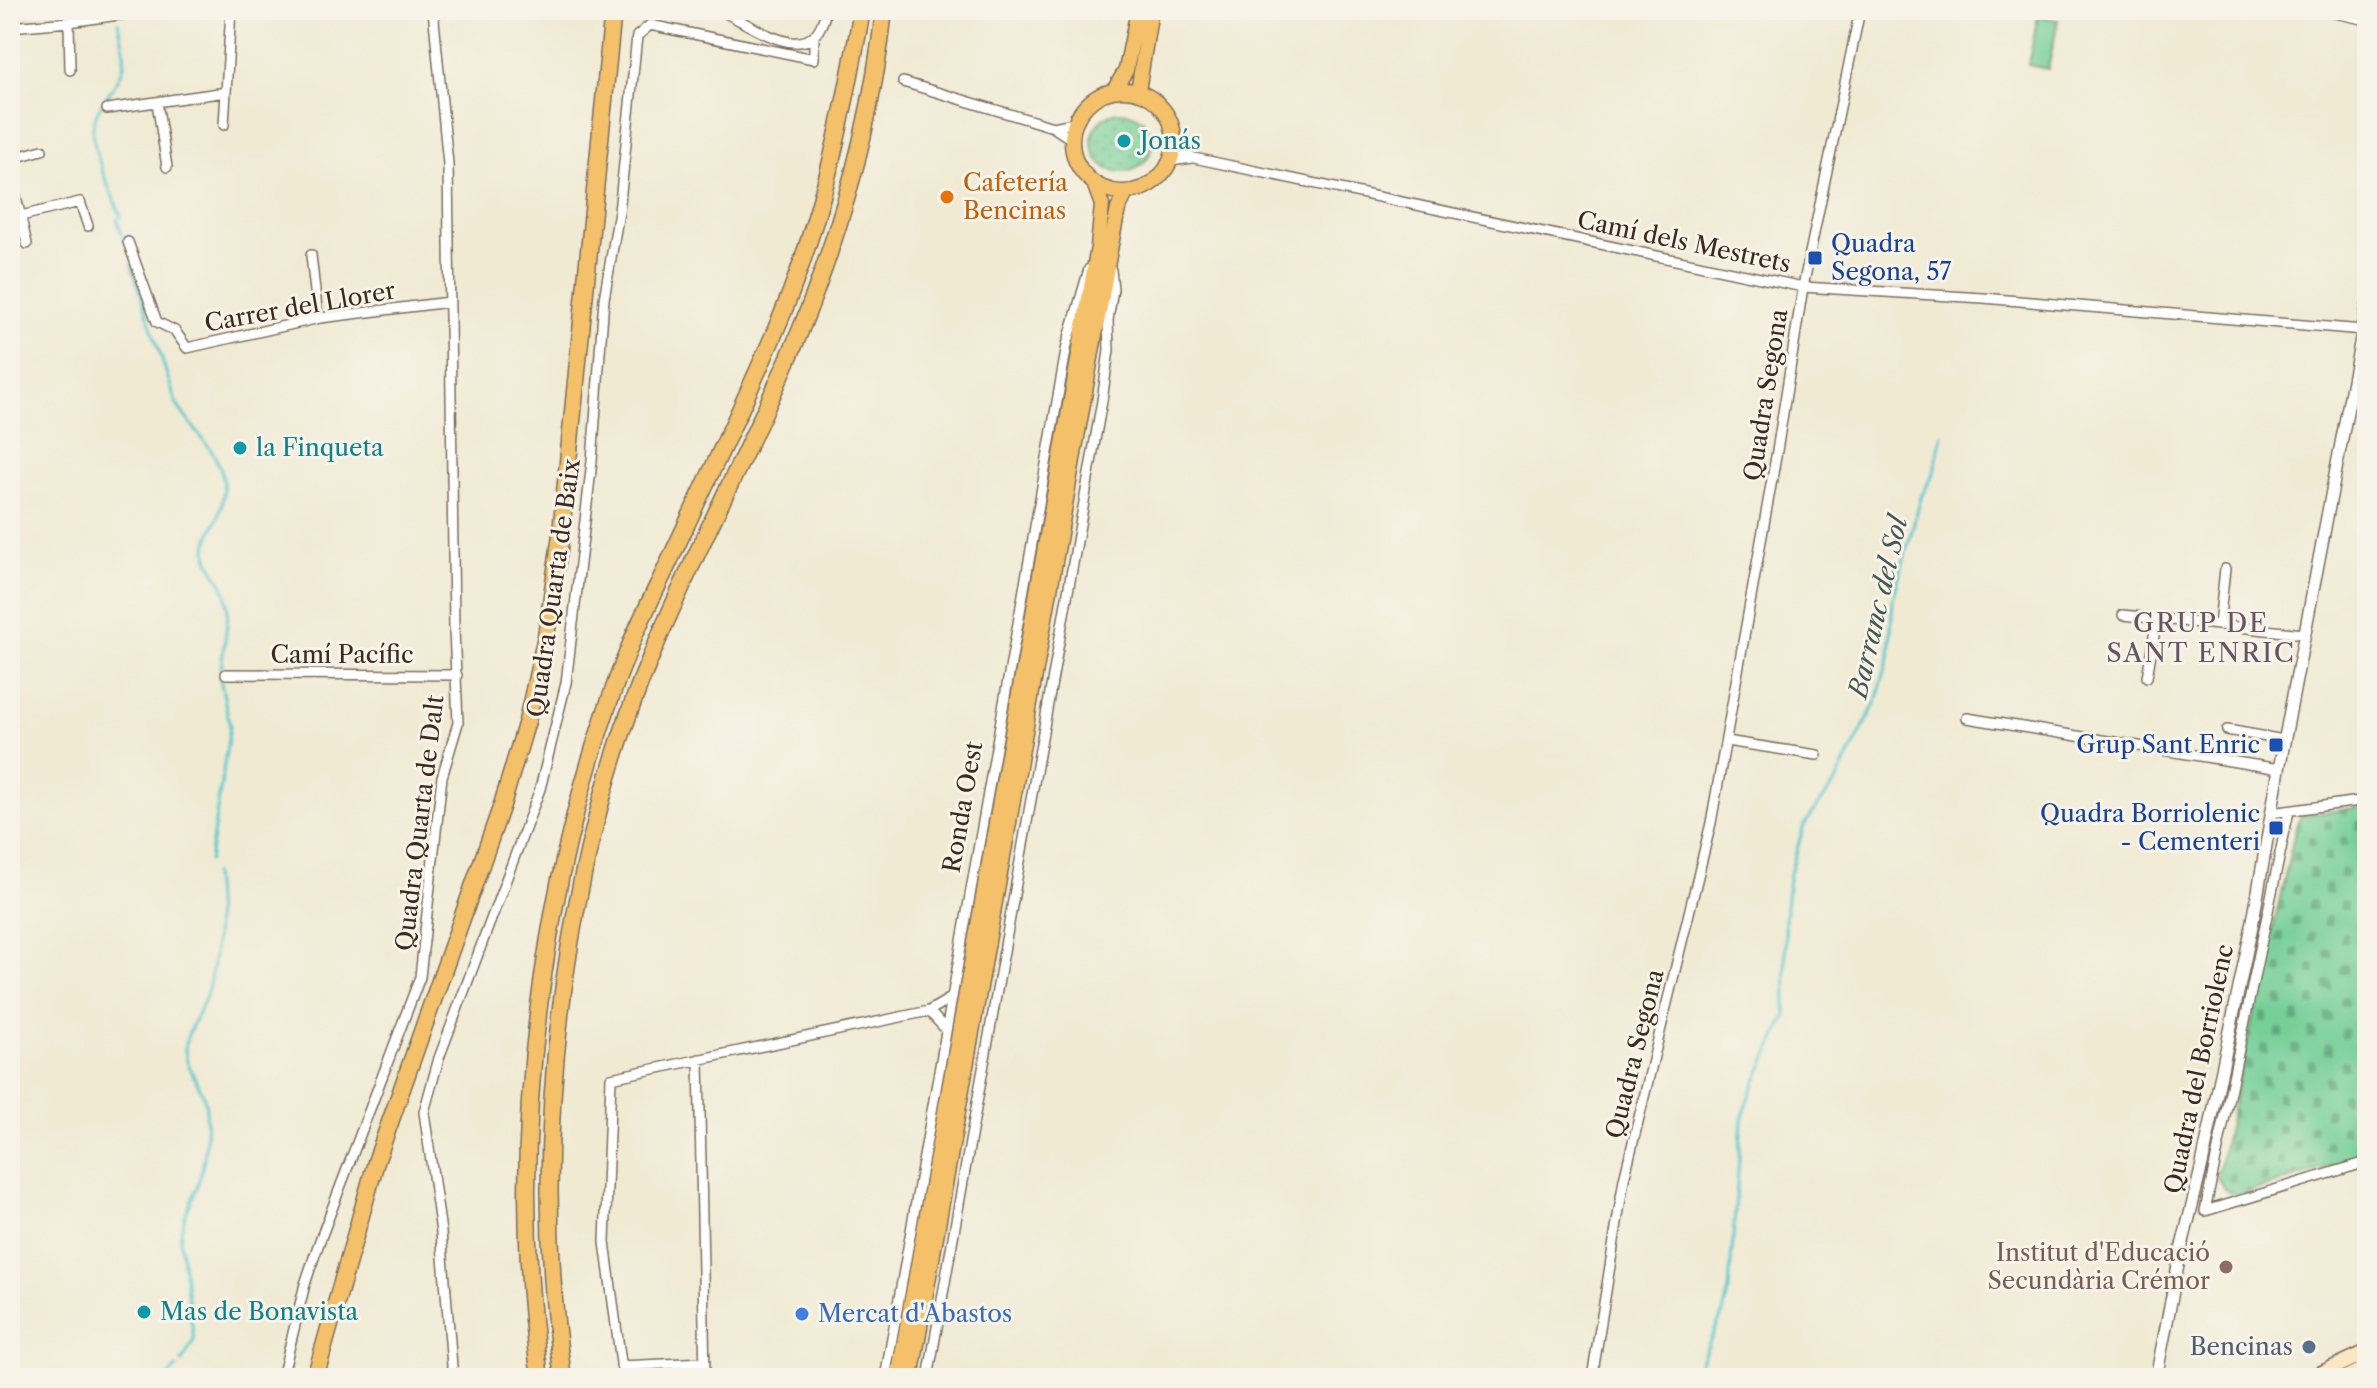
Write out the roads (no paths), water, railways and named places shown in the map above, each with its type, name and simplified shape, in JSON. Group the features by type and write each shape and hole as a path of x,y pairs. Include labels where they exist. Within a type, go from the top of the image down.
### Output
{"highway":[{"path":"315,1378 376,1162 502,805 527,721 546,636 560,542 613,10"},
{"path":"540,1378 535,1341 527,1177 539,1001 554,905 586,776 630,646 775,332 816,223 842,125 862,10"},
{"path":"563,1378 557,1340 549,1177 560,1008 576,911 607,781 651,656 796,340 835,232 864,132 884,10"}],"main road":[{"path":"1138,18 1154,10"},
{"path":"1114,90 1126,70 1138,18"},
{"path":"1138,18 1138,91"},
{"path":"1114,90 1138,91 1155,100 1166,111 1173,126 1173,155 1159,179 1140,191 1110,192 1095,186 1076,163 1071,139 1074,123 1088,102 1114,90"},
{"name":"Ronda Oest","path":"911,1378 1104,249 1102,205 1095,186"},
{"name":"Ronda Oest","path":"898,1378 1104,249 1126,193"},
{"path":"2311,1378 2367,1352"},
{"path":"2346,1378 2367,1368"}],"street":[{"path":"10,27 154,10"},
{"path":"224,125 231,10"},
{"name":"Quadra Quarta de Dalt","path":"282,1378 305,1284 319,1243 420,977 442,777 458,723 448,164 433,10"},
{"path":"719,10 777,39 799,43 814,37 826,10"},
{"name":"Quadra Segona","path":"1592,1378 1624,1179 1711,823 1803,287 1860,10"},
{"path":"2321,10 2367,20"},
{"path":"69,22 70,70"},
{"name":"Quadra Quarta de Baix","path":"453,1378 441,1232 424,1112 439,1058 540,789 566,683 592,461 604,299 619,212 637,36 650,25 814,59 814,37"},
{"path":"903,82 1053,127 1071,139"},
{"path":"107,109 226,92"},
{"path":"157,102 167,167"},
{"path":"1053,127 1074,123"},
{"path":"10,159 42,150"},
{"name":"Camí dels Mestrets","path":"1173,155 1803,287 1983,298 2363,330"},
{"path":"10,171 27,244"},
{"path":"21,216 80,202 88,226"},
{"name":"Carrer del Llorer","path":"128,242 157,322 175,331 187,348 318,318 449,302"},
{"name":"Ronda Oest","path":"885,1378 1067,345 1083,284 1104,249"},
{"name":"Ronda Oest","path":"928,1378 1102,401 1113,289 1104,249"},
{"path":"311,255 318,318"},
{"name":"Quadra del Borriolenc","path":"2156,1378 2253,921 2284,740 2367,307"},
{"path":"2219,625 2225,569"},
{"path":"2123,615 2304,634"},
{"path":"2147,677 2157,618"},
{"name":"Camí Pacífic","path":"226,674 457,675"},
{"path":"1967,718 2279,769"},
{"path":"2227,730 2284,740"},
{"path":"1726,741 1817,755"},
{"path":"2271,813 2367,800"},
{"path":"2289,811 2205,1211 2367,1162"},
{"path":"623,1378 605,1242 611,1078 929,1011 952,998"},
{"path":"929,1011 946,1030"},
{"path":"699,1059 705,1378"},
{"path":"621,1366 705,1362"}],"waterway":[{"path":"118,22 124,65 97,112 93,137 121,217"},
{"path":"117,219 124,241"},
{"path":"131,264 176,403 206,443 220,468 223,498 207,552 227,599 221,670"},
{"name":"Barranc del Sol","path":"1693,1378 1723,1313 1729,1289 1742,1120 1751,1092 1786,1016 1785,919 1789,877 1804,825 1836,782 1876,702 1889,657 1893,599 1921,497 1934,472 1942,434"},
{"path":"209,861 230,726 220,678"},
{"path":"182,1362 194,1340 180,1241 185,1216 202,1169 206,1126 205,1101 185,1051 188,1035 206,996 213,966 216,919 213,874"},
{"path":"168,1377 177,1367"}],"place":[{"name":"Jonás","path":"1124,141"},
{"name":"Cafetería Bencinas","path":"947,197"},
{"name":"Quadra Segona, 57","path":"1815,258"},
{"name":"la Finqueta","path":"240,448"},
{"name":"Grup Sant Enric","path":"2276,745"},
{"name":"Quadra Borriolenic - Cementeri","path":"2276,828"},
{"name":"Institut d'Educació Secundària Crémor","path":"2226,1267"},
{"name":"Mas de Bonavista","path":"144,1312"},
{"name":"Mercat d'Abastos","path":"802,1314"},
{"name":"Bencinas","path":"2309,1347"}],"district":[{"name":"GRUP DE SANT ENRIC","path":"2201,638"}]}
